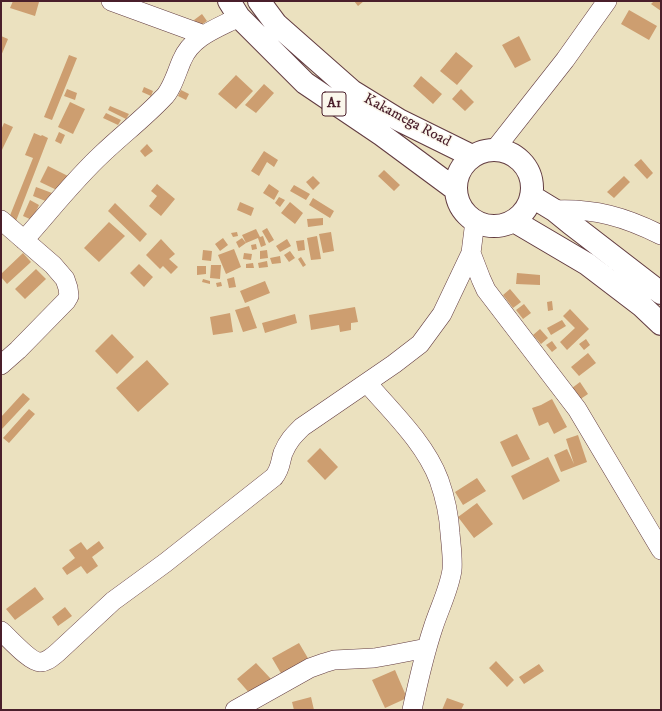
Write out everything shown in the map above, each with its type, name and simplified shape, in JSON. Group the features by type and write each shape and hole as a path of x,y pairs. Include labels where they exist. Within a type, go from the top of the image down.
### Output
{"highway":[{"name":"Kakamega Road","path":"259,1 276,24 352,91 399,120 472,156"},
{"name":"A1","path":"234,9 305,83 382,135 455,189"},
{"path":"495,149 518,157 526,166 531,176 533,188 531,200 524,212 514,220 501,225 488,226 475,221 465,213 458,202 455,189 457,176 464,164 472,156 483,151 495,149"},
{"path":"531,196 554,210 661,293"},
{"path":"514,220 587,264 642,306 661,324"}],"street":[{"path":"111,1 204,35"},
{"path":"495,149 565,60 607,1"},
{"path":"24,240 102,155 165,97 182,58 189,49 234,9"},
{"path":"554,210 572,209 609,214 661,235"},
{"path":"1,220 53,264 65,279 69,296 66,301 18,350 1,365"},
{"path":"1,631 24,653 34,660 39,662 50,658 113,601 165,563 274,477 279,471 283,453 290,439 302,427 367,383 420,344 442,314 471,253 475,221"},
{"path":"471,253 486,290 577,409 661,550"},
{"path":"367,383 410,433 423,451 438,479 450,525 452,568 449,582 426,648 412,710"},
{"path":"235,710 310,668 324,663 334,660 374,658 426,648"}],"building":[{"path":"13,1 39,2 35,16 10,8"},
{"path":"354,1 364,1 358,6"},
{"path":"654,1 661,1 661,11 651,4"},
{"path":"629,10 657,26 649,40 621,24"},
{"path":"202,14 207,21 198,27 194,20"},
{"path":"1,36 8,39 1,56"},
{"path":"519,36 531,60 515,68 502,45"},
{"path":"456,52 473,66 457,85 440,71"},
{"path":"69,55 77,58 52,120 44,117"},
{"path":"236,75 253,91 236,109 218,94"},
{"path":"421,76 442,94 433,104 413,86"},
{"path":"264,84 274,93 256,113 245,105"},
{"path":"144,87 153,91 151,96 142,92"},
{"path":"67,89 77,93 75,100 64,96"},
{"path":"461,89 474,102 465,111 452,99"},
{"path":"181,90 189,94 186,100 178,96"},
{"path":"70,102 85,109 73,134 58,127"},
{"path":"110,106 129,114 126,119 108,110"},
{"path":"106,113 121,120 118,125 103,118"},
{"path":"4,123 13,127 1,152 1,130"},
{"path":"59,132 65,135 61,144 55,141"},
{"path":"34,133 48,138 16,221 9,218 33,158 25,155"},
{"path":"147,144 153,151 145,157 140,151"},
{"path":"264,151 278,160 274,167 267,162 259,176 251,171"},
{"path":"641,159 653,173 647,179 634,165"},
{"path":"48,166 68,176 61,192 40,182"},
{"path":"384,170 400,185 394,191 378,176"},
{"path":"313,176 320,183 313,190 306,182"},
{"path":"624,176 630,182 614,198 607,192"},
{"path":"157,184 175,199 161,216 149,206 157,196 151,191"},
{"path":"269,184 279,191 274,200 263,193"},
{"path":"294,185 310,194 306,200 290,191"},
{"path":"36,187 52,193 48,202 33,196"},
{"path":"279,197 285,200 280,207 275,203"},
{"path":"313,198 334,211 330,218 309,205"},
{"path":"30,200 39,205 32,220 23,216"},
{"path":"240,202 254,208 251,216 237,210"},
{"path":"290,202 303,213 295,224 281,213"},
{"path":"115,203 147,234 140,242 108,211"},
{"path":"323,218 323,225 308,227 307,219"},
{"path":"109,222 125,236 99,262 84,248"},
{"path":"267,228 274,240 269,243 262,231"},
{"path":"256,229 260,237 263,236 266,245 261,247 258,238 246,243 242,235"},
{"path":"237,232 238,236 233,237 231,233"},
{"path":"331,232 334,251 323,253 319,234"},
{"path":"317,236 321,259 311,260 307,238"},
{"path":"223,238 228,245 220,251 215,244"},
{"path":"242,238 246,243 239,248 236,242"},
{"path":"161,239 175,254 169,259 178,267 171,274 163,266 160,269 146,255"},
{"path":"287,239 291,246 280,252 276,246"},
{"path":"304,240 305,250 298,251 296,241"},
{"path":"256,244 257,249 252,250 251,245"},
{"path":"234,249 241,267 226,274 218,255"},
{"path":"203,250 212,251 211,261 202,260"},
{"path":"267,250 268,258 260,259 260,251"},
{"path":"290,251 295,258 289,262 284,255"},
{"path":"23,253 31,262 7,284 1,277 1,274"},
{"path":"244,253 252,254 251,260 243,259"},
{"path":"280,256 281,263 272,264 270,258"},
{"path":"301,257 306,265 303,267 298,259"},
{"path":"267,261 268,267 259,268 258,263"},
{"path":"253,263 254,268 246,268 246,264"},
{"path":"139,264 153,277 144,287 130,273"},
{"path":"211,265 221,265 220,279 210,278"},
{"path":"197,266 206,266 206,274 197,275"},
{"path":"36,269 46,279 25,299 15,289"},
{"path":"517,273 540,275 540,285 516,284"},
{"path":"234,277 236,287 229,288 227,279"},
{"path":"203,279 210,281 210,284 202,282"},
{"path":"265,281 270,293 245,303 240,291"},
{"path":"221,282 222,286 217,287 216,283"},
{"path":"510,289 521,302 513,308 503,295"},
{"path":"552,301 553,310 548,311 547,302"},
{"path":"524,304 531,313 523,319 516,310"},
{"path":"249,306 257,328 243,332 235,310"},
{"path":"355,307 358,322 351,323 351,330 340,332 339,325 311,330 309,315"},
{"path":"570,309 589,329 567,350 560,342 575,328 563,316"},
{"path":"230,313 233,332 213,335 210,317"},
{"path":"295,314 297,323 265,333 262,323"},
{"path":"562,320 566,326 551,335 547,328"},
{"path":"540,329 548,338 541,344 533,335"},
{"path":"112,334 134,357 117,374 95,351"},
{"path":"586,339 590,345 584,350 579,344"},
{"path":"552,341 557,348 552,352 546,345"},
{"path":"588,353 596,363 579,376 571,367"},
{"path":"147,360 169,384 138,412 116,388"},
{"path":"580,382 588,394 579,400 572,388"},
{"path":"23,393 30,399 1,430 1,417"},
{"path":"552,399 567,427 554,434 548,422 539,426 532,408"},
{"path":"29,409 35,414 9,443 3,438"},
{"path":"517,434 530,459 512,467 500,442"},
{"path":"578,435 587,462 561,472 554,455 567,449 574,464 566,439"},
{"path":"320,448 338,467 325,480 307,461"},
{"path":"548,457 560,481 523,500 511,476"},
{"path":"477,478 486,491 463,505 455,492"},
{"path":"477,503 493,524 474,538 458,517"},
{"path":"99,541 104,548 92,557 98,566 87,574 81,566 67,575 62,568 75,558 69,550 81,542 87,550"},
{"path":"35,587 44,599 15,620 6,609"},
{"path":"65,607 72,616 58,626 52,617"},
{"path":"299,643 309,660 282,675 272,658"},
{"path":"496,661 514,680 507,687 489,668"},
{"path":"256,663 271,679 252,696 237,679"},
{"path":"539,664 544,671 524,684 519,677"},
{"path":"395,670 407,698 385,708 372,680"},
{"path":"311,697 314,710 294,710 292,702"},
{"path":"447,698 464,704 461,710 442,710"}]}
